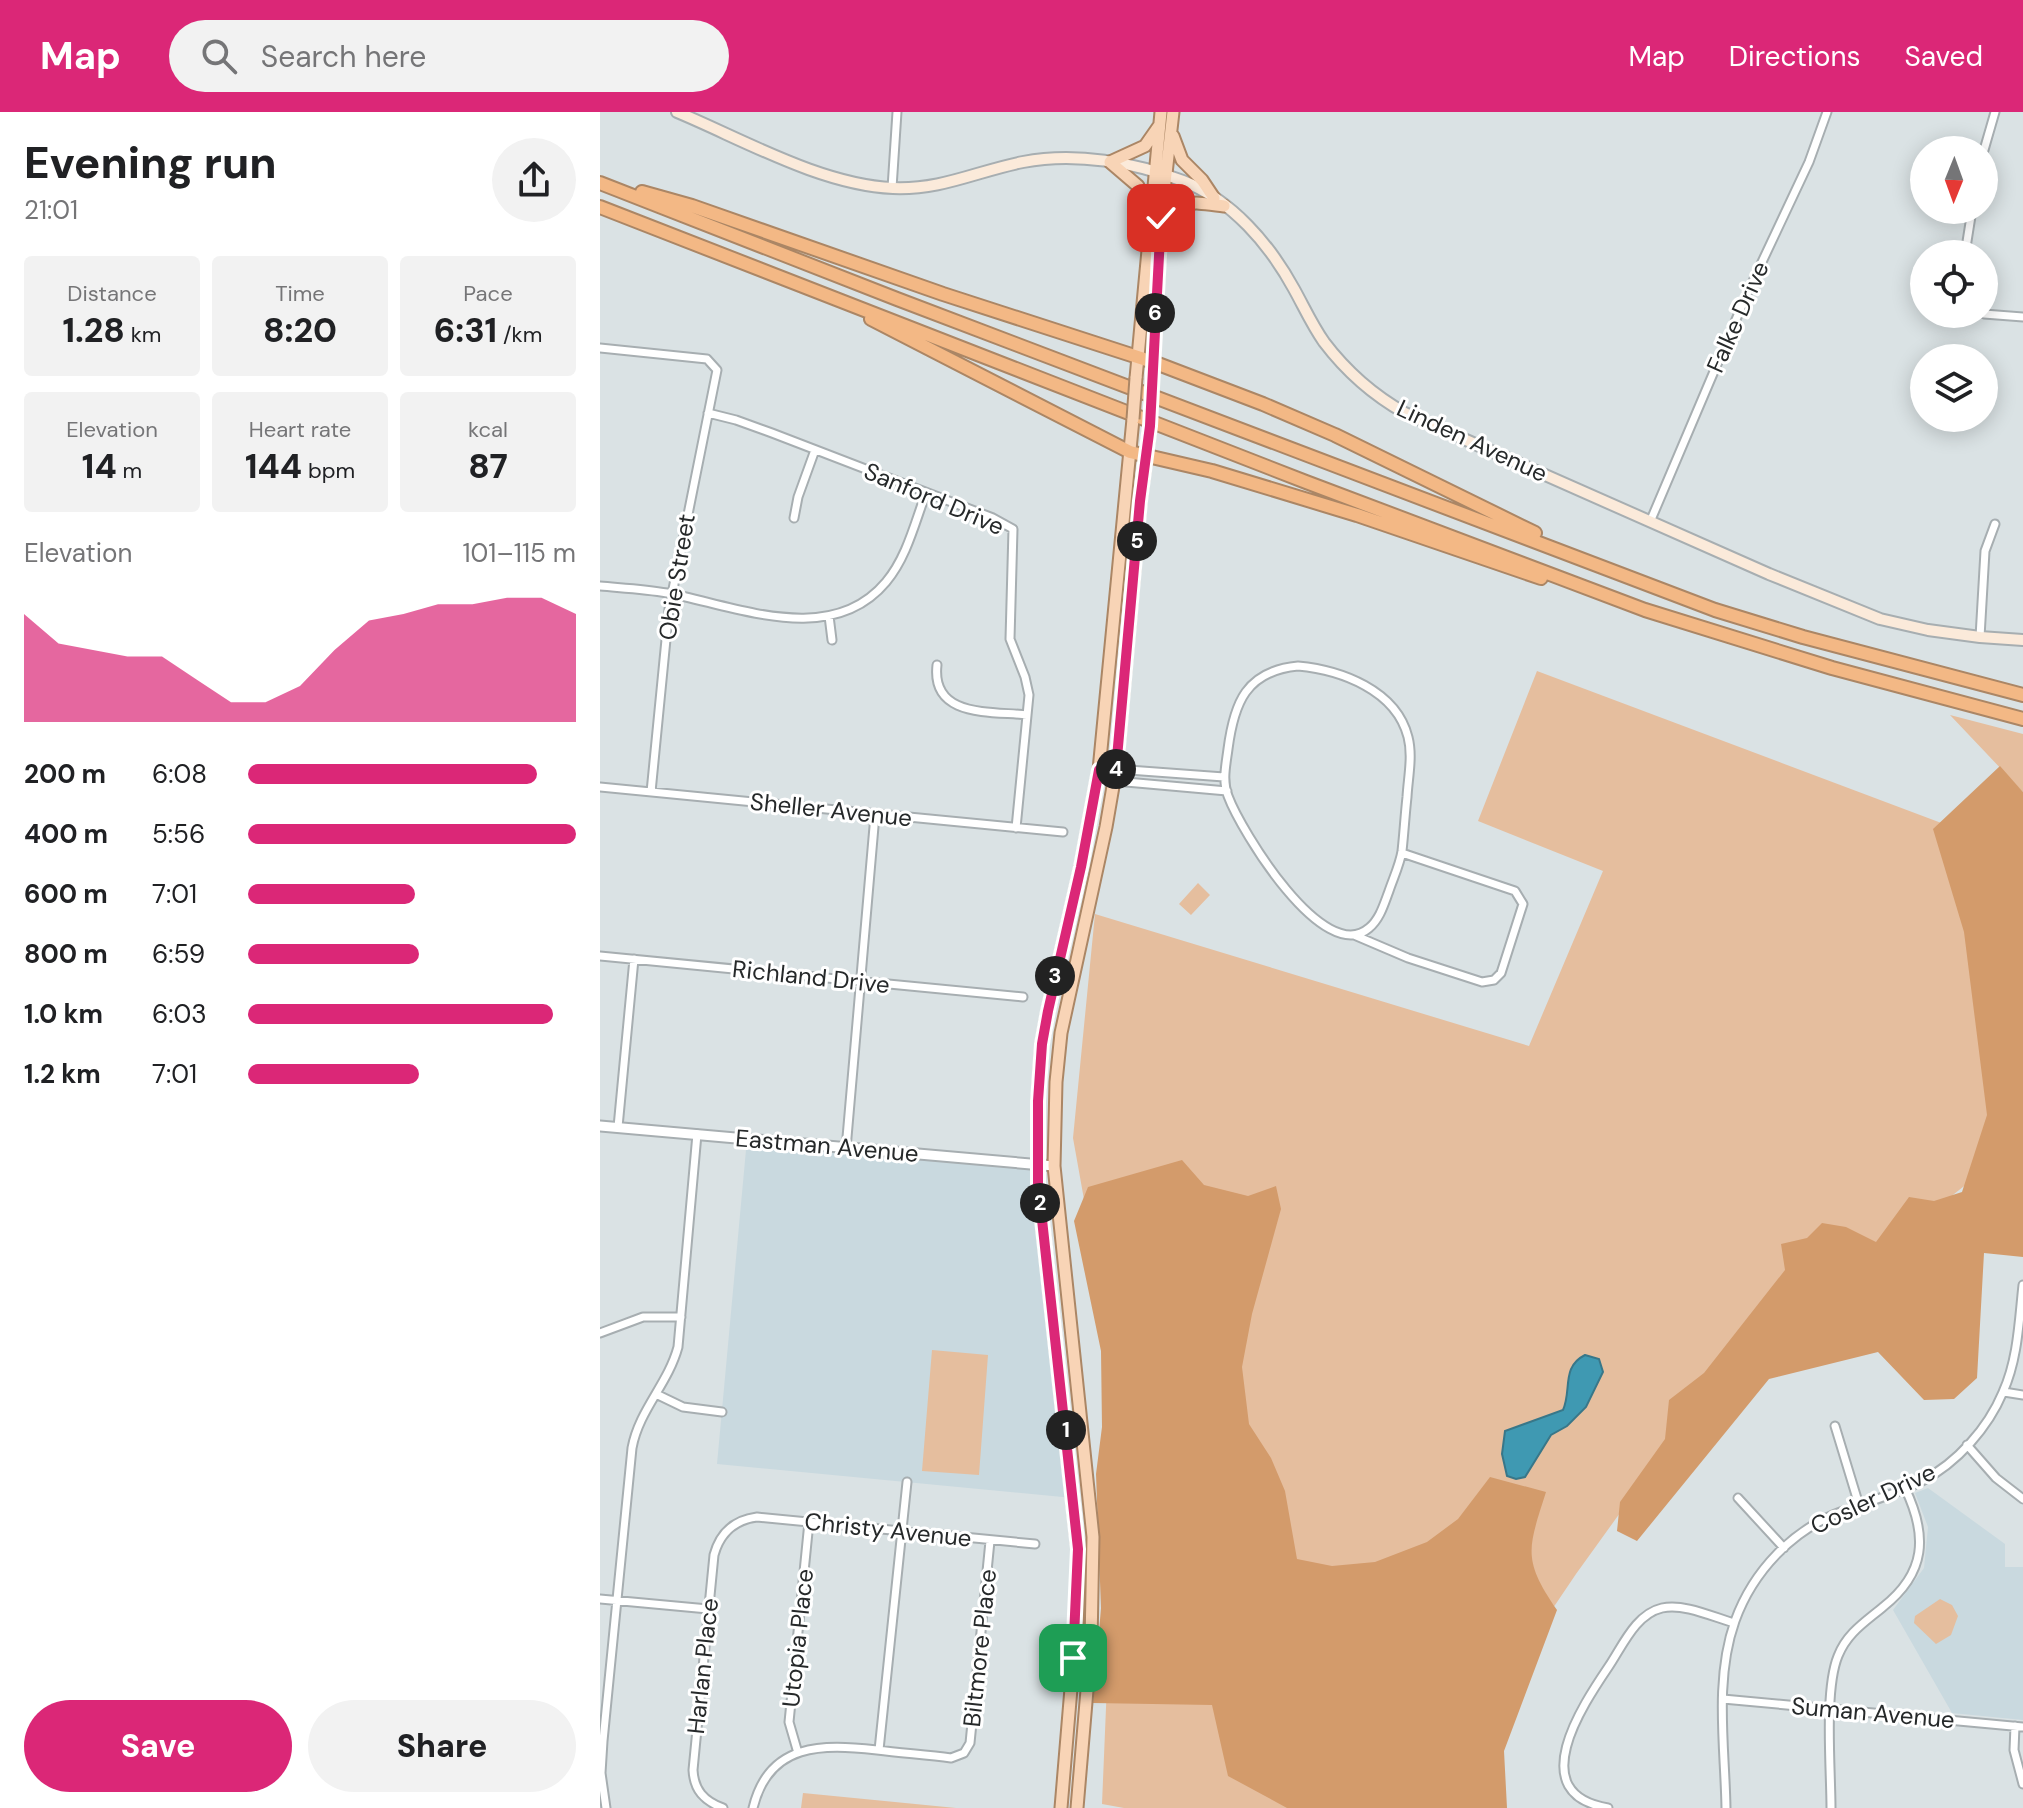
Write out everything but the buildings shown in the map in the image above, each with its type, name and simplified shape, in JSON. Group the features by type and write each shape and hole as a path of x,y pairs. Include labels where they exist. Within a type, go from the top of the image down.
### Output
{"highway":[{"path":"600,182 692,206 943,294 1153,362 1263,404 1335,435 1584,559"},
{"path":"600,182 897,299 1715,610 2023,695"},
{"path":"600,207 1306,482 1645,610"},
{"path":"766,271 899,332 1130,452 1212,471 1357,515 1509,569 1910,689 2023,719"}],"main road":[{"name":"Linden Avenue","path":"677,112 691,115 824,174 892,188 952,182 1041,160 1064,158 1139,167 1182,181 1214,198 1247,225 1269,251 1313,326 1337,358 1383,400 1453,436 1880,619 1915,628 2023,640"},
{"path":"1077,1808 1093,1617 1093,1537 1054,1166 1056,1082 1061,1033 1116,773 1140,501 1150,426 1160,238 1161,112"},
{"path":"1173,112 1174,145 1182,160 1202,180 1214,198"},
{"path":"1150,217 1138,186 1110,162 1145,146 1159,126"},
{"path":"1061,1808 1077,1617 1078,1549 1037,1166 1042,1044 1099,770 1127,497 1150,217 1172,132"},
{"path":"1160,238 1172,213 1182,205 1194,202 1224,206"}],"street":[{"path":"892,188 897,112"},
{"name":"Falke Drive","path":"1650,522 1747,294 1809,162 1827,112"},
{"path":"1988,136 1995,112"},
{"path":"1998,315 2023,317"},
{"name":"Obie Street","path":"600,348 707,359 715,365 717,374 672,594 651,792"},
{"name":"Sanford Drive","path":"708,413 736,420 815,450 993,518 1013,529 1009,628 1012,649 1028,686 1016,828"},
{"path":"794,518 815,450"},
{"path":"600,586 672,594 795,618 829,616 856,607 888,580 901,558 926,493"},
{"path":"1980,637 1985,551 1995,524"},
{"path":"829,616 832,640"},
{"path":"937,665 936,679 941,692 956,706 1027,715"},
{"path":"1353,935 1367,930 1377,920 1402,853 1410,756 1408,736 1400,716 1386,701 1353,680 1298,666 1278,669 1259,678 1235,707 1224,777 1227,791 1254,844 1285,889 1330,931 1353,935 1408,958 1482,982 1494,980 1501,973 1523,904 1515,891 1402,853"},
{"path":"1099,770 1224,777"},
{"path":"1116,773 1126,782 1227,791"},
{"name":"Sheller Avenue","path":"600,787 1063,832"},
{"path":"846,1149 875,815"},
{"name":"Richland Drive","path":"600,956 1023,997"},
{"path":"618,1127 634,959"},
{"name":"Eastman Avenue","path":"600,1126 1054,1166"},
{"path":"606,1808 601,1773 634,1436 674,1360 681,1317 697,1134"},
{"name":"Cosler Drive","path":"1726,1808 1723,1699 1727,1653 1734,1623 1757,1579 1784,1548 1826,1518 1905,1488 1937,1471 1967,1445 1991,1415 2004,1392 2014,1360 2023,1285"},
{"path":"600,1333 643,1317 681,1317"},
{"path":"2004,1392 2023,1395"},
{"path":"656,1394 683,1407 722,1412"},
{"path":"1835,1426 1859,1505"},
{"path":"1967,1445 1996,1478 2023,1499"},
{"path":"753,1808 768,1776 798,1753 829,1746 879,1750 907,1482"},
{"path":"1831,1808 1831,1709 1835,1665 1844,1643 1858,1626 1898,1595 1916,1564 1920,1531 1905,1488"},
{"path":"1738,1498 1784,1548"},
{"name":"Christy Avenue","path":"741,1521 757,1517 1035,1544"},
{"name":"Harlan Place","path":"723,1808 703,1797 693,1770 716,1547 725,1532 741,1521"},
{"name":"Utopia Place","path":"798,1753 789,1722 809,1522"},
{"name":"Biltmore Place","path":"879,1750 951,1758 964,1753 970,1743 990,1541"},
{"path":"600,1599 708,1609"},
{"path":"1608,1808 1584,1802 1571,1790 1566,1777 1565,1751 1576,1717 1631,1632 1645,1616 1670,1607 1734,1623"},
{"name":"Suman Avenue","path":"1723,1699 2019,1726"},
{"path":"2019,1726 2014,1750 2023,1784"}],"shaded area":[{"path":"1537,671 1952,827 1997,1118 1978,1175 1710,1388 1576,1574 1418,1808 1124,1808 1102,1804 1119,1395 1073,1138 1095,914 1529,1046 1603,871 1478,821"},
{"path":"1950,715 2023,734 2023,792"},
{"path":"2000,766 2023,792 2023,1257 1984,1253 1977,1378 1954,1399 1924,1400 1878,1352 1769,1379 1637,1541 1617,1531 1620,1502 1665,1439 1669,1400 1704,1373 1785,1270 1781,1244 1807,1238 1822,1223 1846,1227 1876,1242 1909,1197 1934,1201 1962,1192 1987,1115 1964,932 1933,829"},
{"path":"1198,883 1210,895 1191,915 1179,904"},
{"path":"747,1139 1037,1166 1073,1498 717,1464"},
{"path":"1182,1160 1204,1185 1248,1196 1276,1186 1281,1209 1252,1314 1242,1367 1249,1424 1271,1458 1285,1491 1297,1559 1332,1566 1375,1562 1427,1542 1458,1519 1490,1477 1546,1492 1532,1541 1533,1565 1557,1610 1504,1751 1507,1808 1287,1808 1228,1776 1212,1705 1093,1703 1101,1608 1096,1474 1102,1427 1101,1351 1074,1221 1088,1187"},
{"path":"932,1350 988,1355 979,1475 922,1471"},
{"path":"1928,1488 2005,1544 2005,1567 2023,1567 2023,1720 1952,1713 1893,1610 1924,1568 1928,1527 1915,1493"},
{"path":"1940,1599 1952,1605 1958,1616 1951,1635 1936,1644 1914,1623 1915,1616"},
{"path":"803,1793 956,1808 801,1808"}],"water":[{"path":"1585,1355 1599,1359 1603,1372 1586,1407 1567,1426 1551,1435 1525,1477 1516,1479 1507,1476 1502,1454 1505,1431 1563,1410 1570,1372"}],"route":[{"path":"1073,1658 1079,1572 1077,1531 1038,1183 1038,1097 1048,1011 1089,830 1099,770 1116,769 1140,501 1150,426 1161,218"}]}
